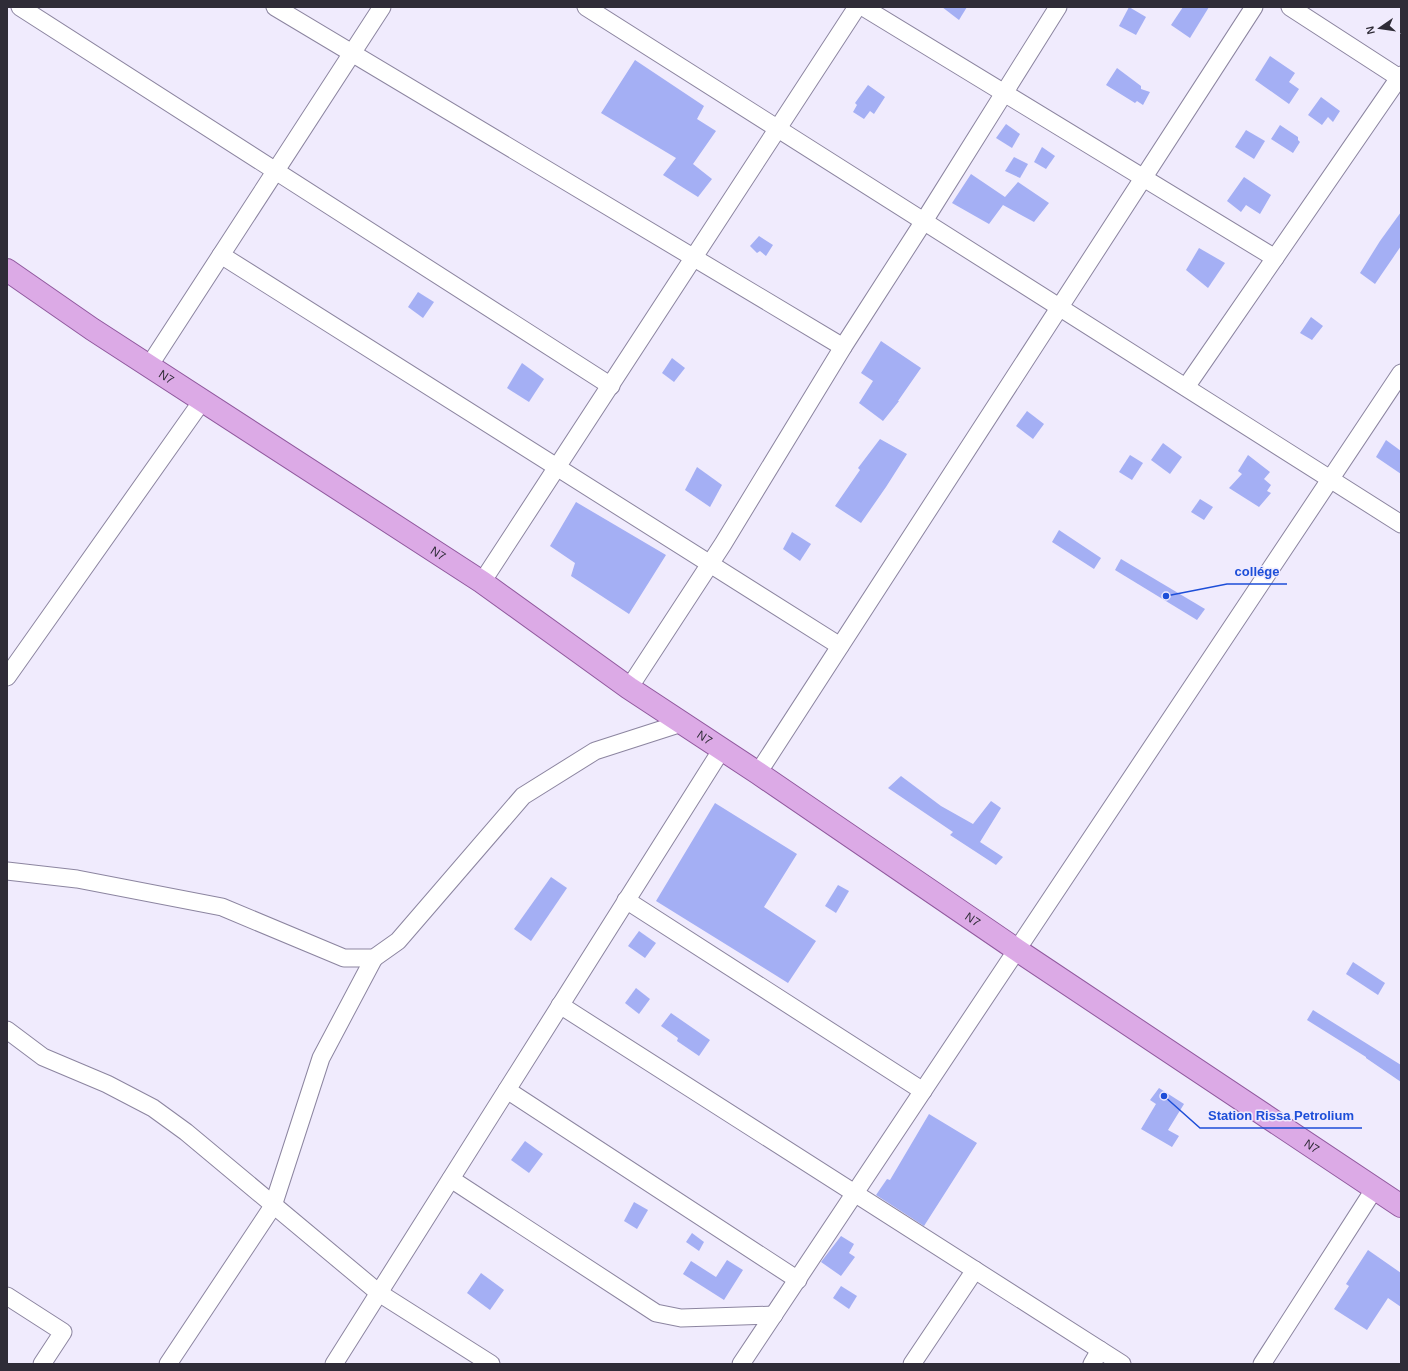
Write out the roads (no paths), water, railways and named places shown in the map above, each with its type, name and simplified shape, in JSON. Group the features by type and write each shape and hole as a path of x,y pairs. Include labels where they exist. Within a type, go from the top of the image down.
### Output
{"main road":[{"name":"N7","path":"7,270 92,329 482,582 629,688 758,773 1017,950 1401,1206"}],"street":[{"path":"20,7 611,386"},
{"path":"274,7 843,347"},
{"path":"149,366 382,7"},
{"path":"586,7 1401,524"},
{"path":"482,582 695,258 857,7"},
{"path":"863,7 1275,258"},
{"path":"629,688 710,564 843,347 924,222 1058,7"},
{"path":"758,773 1254,7"},
{"path":"1186,387 1400,77 1290,7"},
{"path":"222,255 840,646"},
{"path":"741,1364 1401,373"},
{"path":"7,677 202,401"},
{"path":"168,1364 272,1206 321,1058 374,958 398,941 523,796 595,751 682,723"},
{"path":"334,1364 722,749"},
{"path":"7,871 78,879 222,907 344,958 374,958"},
{"path":"626,900 924,1090"},
{"path":"560,1005 975,1270 1096,1357 1122,1364"},
{"path":"7,1030 43,1057 107,1084 153,1108 186,1132 272,1206 378,1293 491,1364"},
{"path":"507,1090 798,1280"},
{"path":"451,1179 656,1313 681,1318 774,1315"},
{"path":"1262,1364 1375,1188"},
{"path":"912,1364 975,1270"},
{"path":"7,1296 63,1332 42,1364"}],"place":[{"name":"collége","path":"1166,596"},
{"name":"Station Rissa Petrolium","path":"1164,1096"}]}
